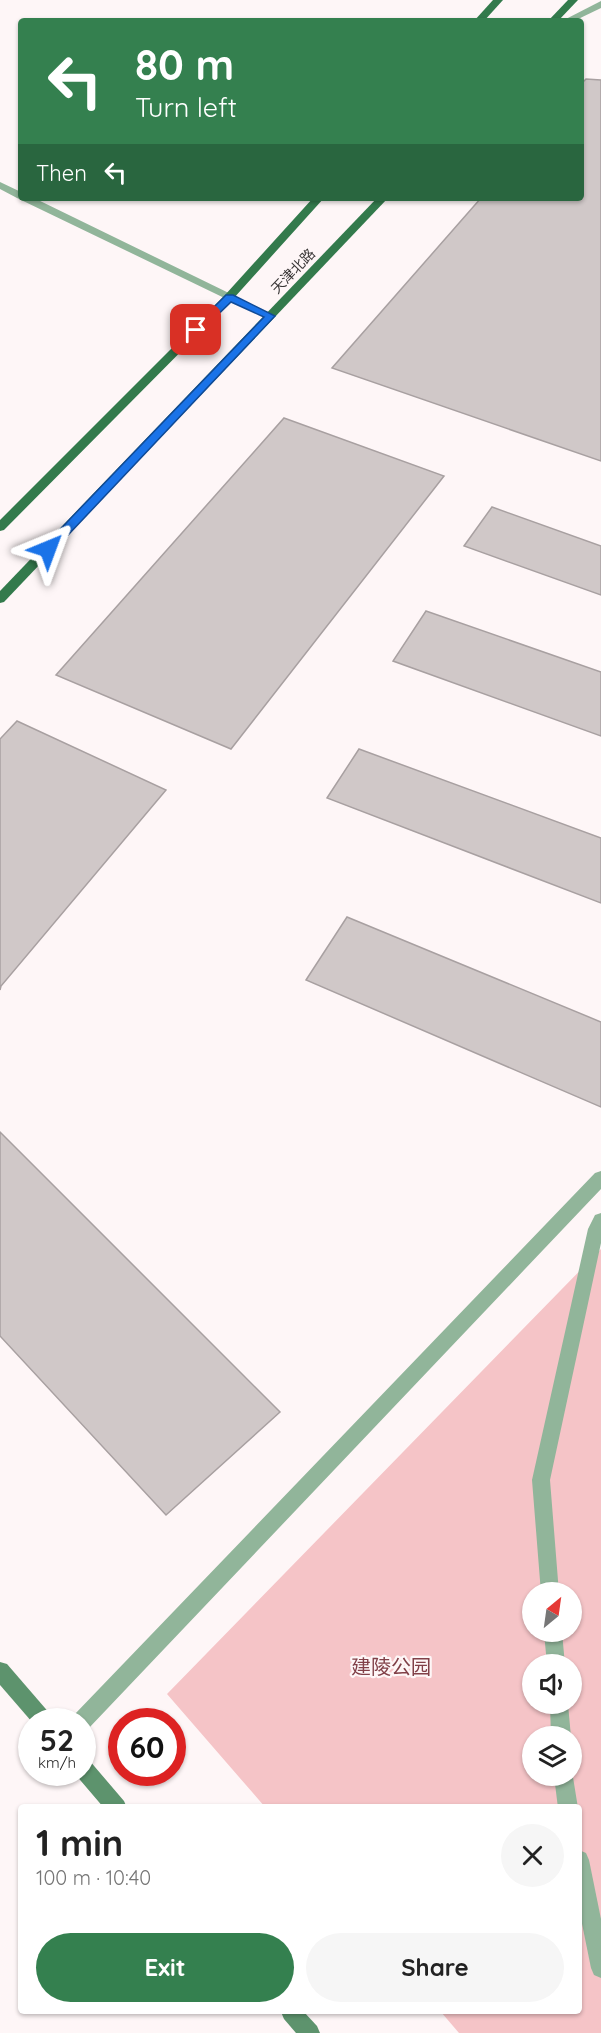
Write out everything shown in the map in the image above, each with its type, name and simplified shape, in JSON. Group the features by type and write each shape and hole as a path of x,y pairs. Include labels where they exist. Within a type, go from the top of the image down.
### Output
{"main road":[{"path":"482,18 498,0"},
{"path":"556,18 573,0"},
{"name":"天津北路","path":"0,526 229,297 316,201"},
{"name":"天津北路","path":"0,599 381,201"},
{"path":"0,1671 32,1708"},
{"path":"96,1783 114,1804"},
{"path":"293,2014 310,2033"}],"street":[{"path":"573,18 601,4"},
{"path":"0,185 18,194"},
{"path":"32,201 270,316"},
{"path":"94,1708 601,1178"},
{"path":"549,1582 541,1480 596,1229 601,1220"},
{"path":"565,1786 568,1804"},
{"path":"582,1875 601,1968"}],"green space":[{"name":"建陵公园","path":"601,1249 601,2033 459,2033 443,2014 582,2014 582,1804 262,1804 186,1716 186,1708 179,1708 167,1694"}],"building":[{"path":"586,79 601,80 601,461 332,368 478,201 584,201 584,81"},
{"path":"284,418 444,476 231,749 56,675"},
{"path":"492,507 601,546 601,595 464,546"},
{"path":"426,611 601,672 601,736 393,661"},
{"path":"17,721 166,790 0,990 0,739"},
{"path":"359,749 601,838 601,903 327,798"},
{"path":"347,917 601,1022 601,1107 306,980"},
{"path":"0,1132 280,1412 166,1515 0,1336"}],"route":[{"path":"48,549 270,316 229,297 196,330"}]}
